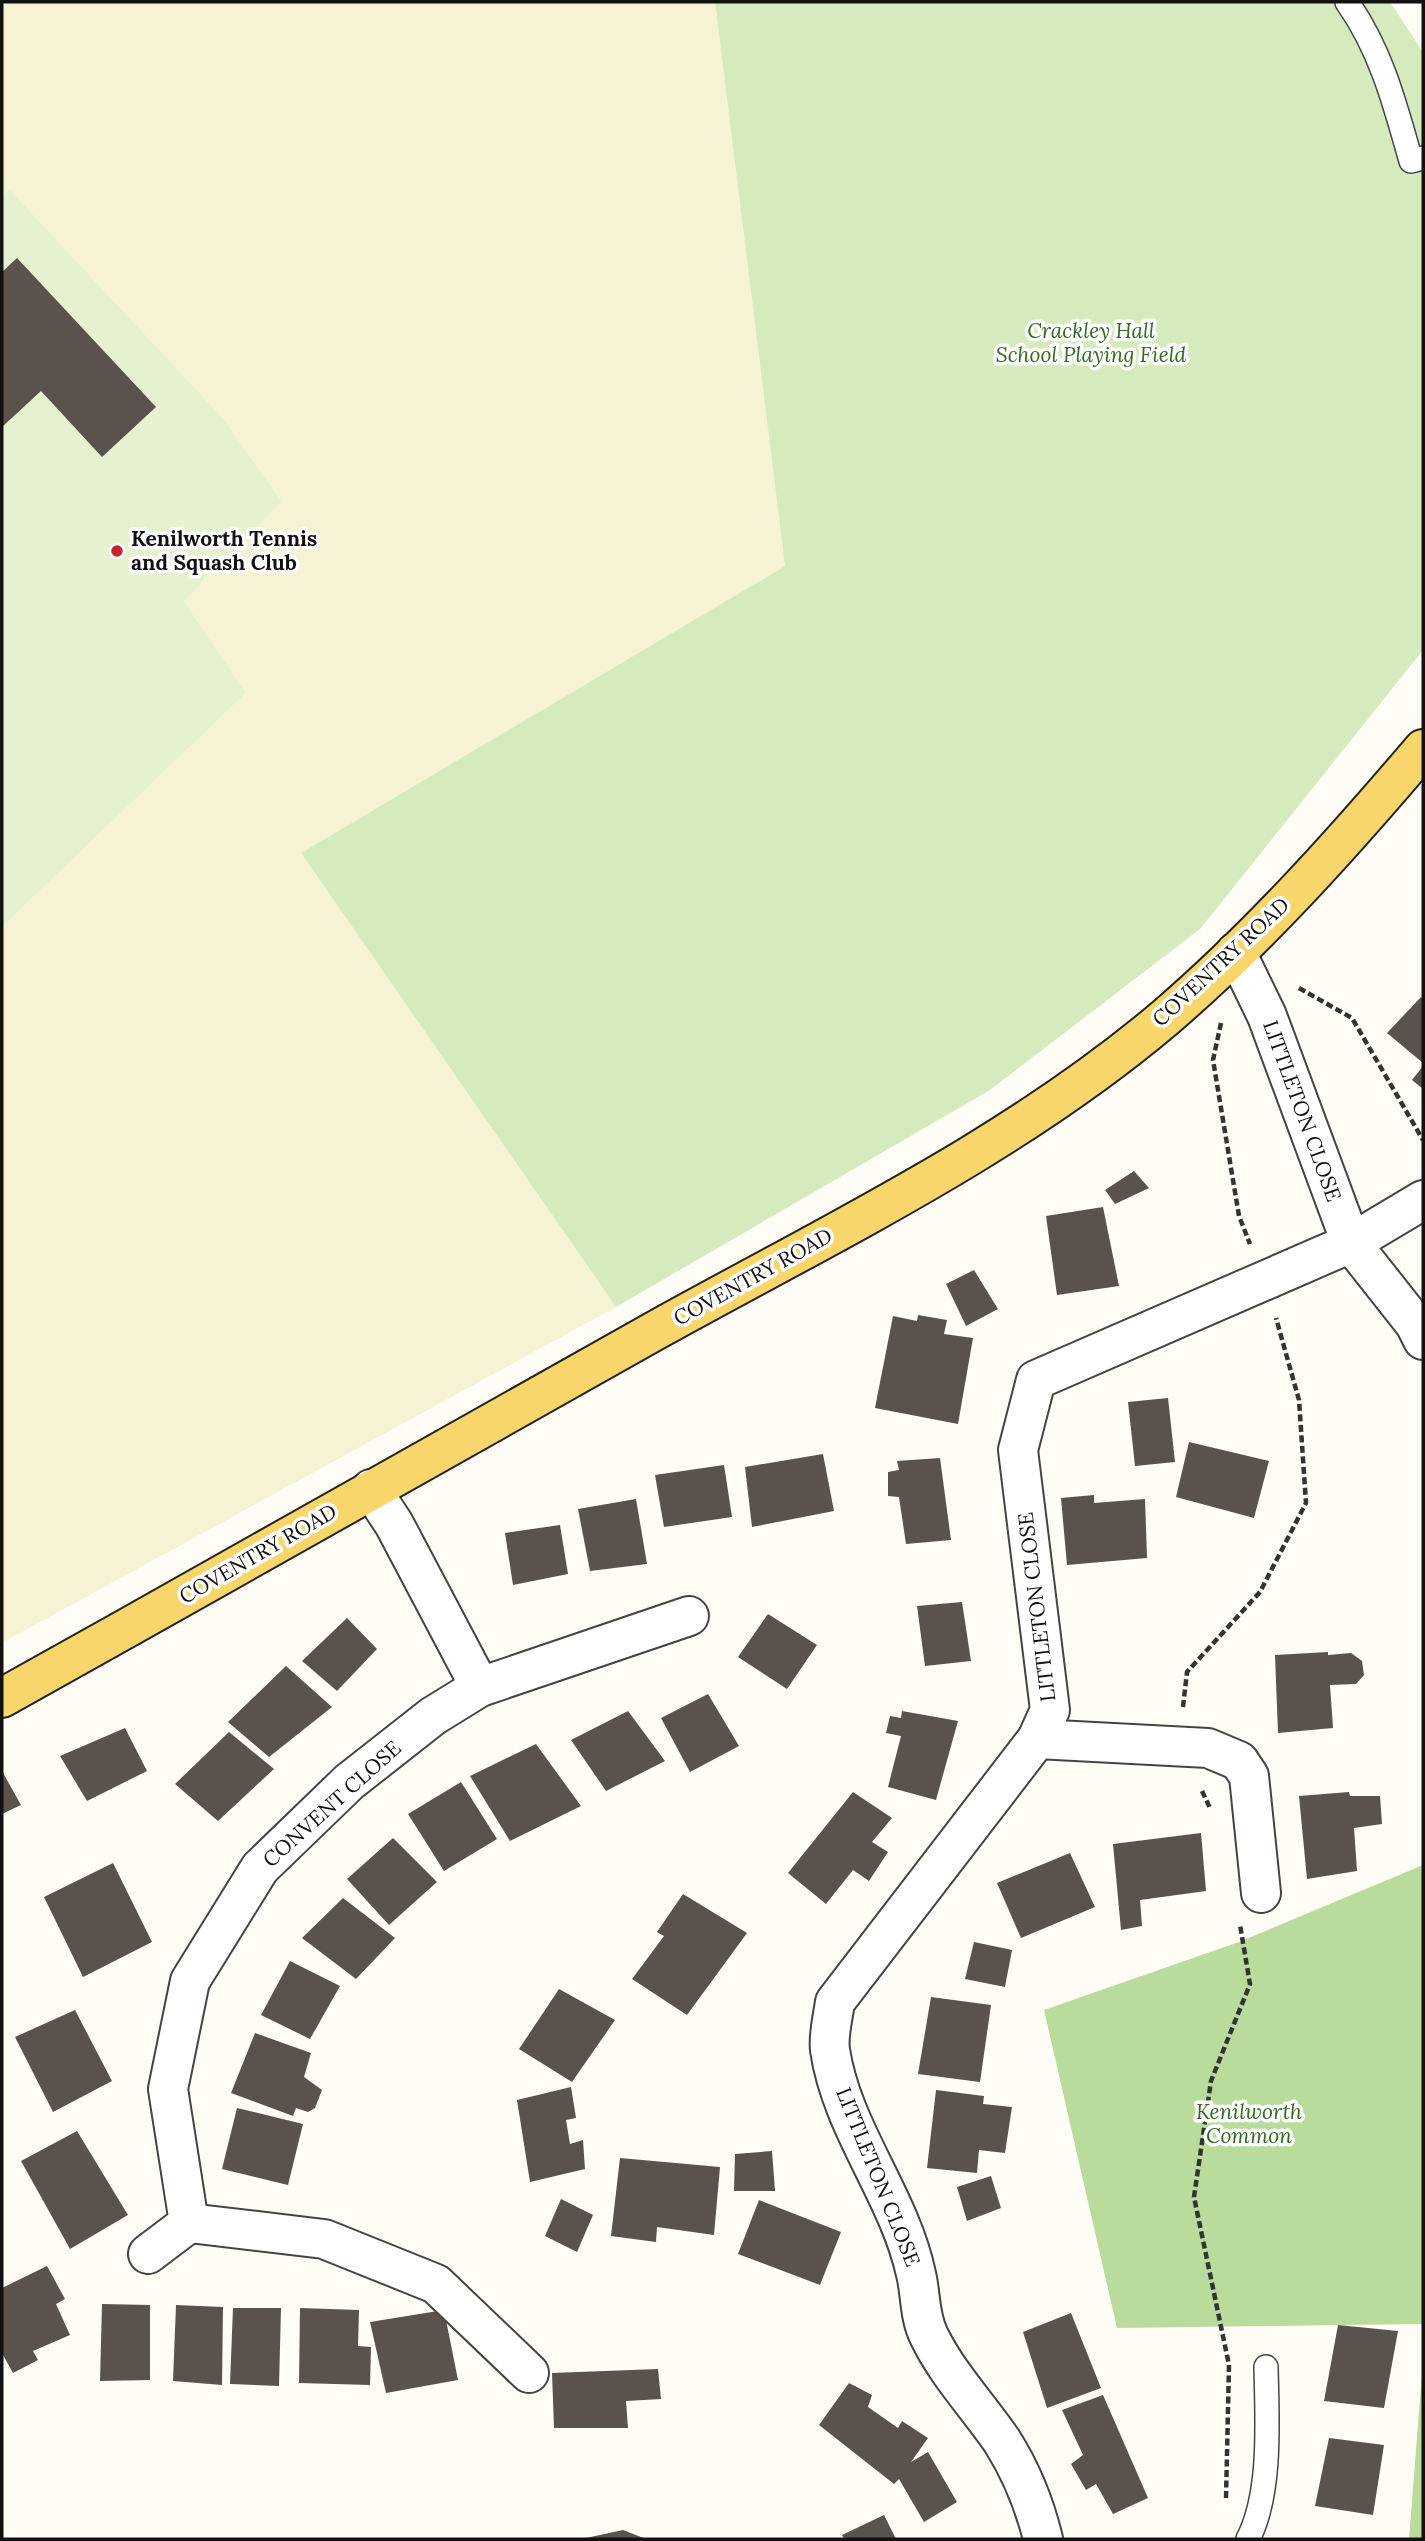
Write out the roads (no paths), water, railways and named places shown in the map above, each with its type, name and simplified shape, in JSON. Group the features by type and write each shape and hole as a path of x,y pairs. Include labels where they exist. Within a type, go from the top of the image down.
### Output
{"main road":[{"name":"COVENTRY ROAD","path":"2,1699 371,1489 954,1166 1077,1086 1166,1016 1236,952 1362,821 1423,749"}],"street":[{"name":"LITTLETON CLOSE","path":"1043,2539 1036,2509 1002,2442 962,2390 928,2334 919,2304 916,2274 888,2194 852,2124 830,2048 835,2002 1038,1739 1050,1710 1018,1451 1036,1380 1350,1243 1267,1016 1236,952"},
{"path":"1423,1200 1350,1243 1415,1324 1423,1340"},
{"path":"371,1489 394,1524 480,1687"},
{"name":"CONVENT CLOSE","path":"189,2223 168,2089 190,1980 260,1868 349,1782 433,1716 480,1687 689,1616"},
{"path":"1038,1739 1208,1748 1239,1761 1249,1776 1250,1907"},
{"path":"148,2254 189,2223 324,2239 436,2284 529,2373"}],"lane":[{"path":"1347,2 1380,57 1411,161 1423,158"},
{"path":"1248,2539 1259,2519 1262,2495 1267,2421 1266,2367"}],"place":[{"name":"Kenilworth Tennis and Squash Club","path":"117,551"}],"park label":[{"name":"Crackley Hall School Playing Field","path":"1091,343"},
{"name":"Kenilworth Common","path":"1249,2124"}]}
